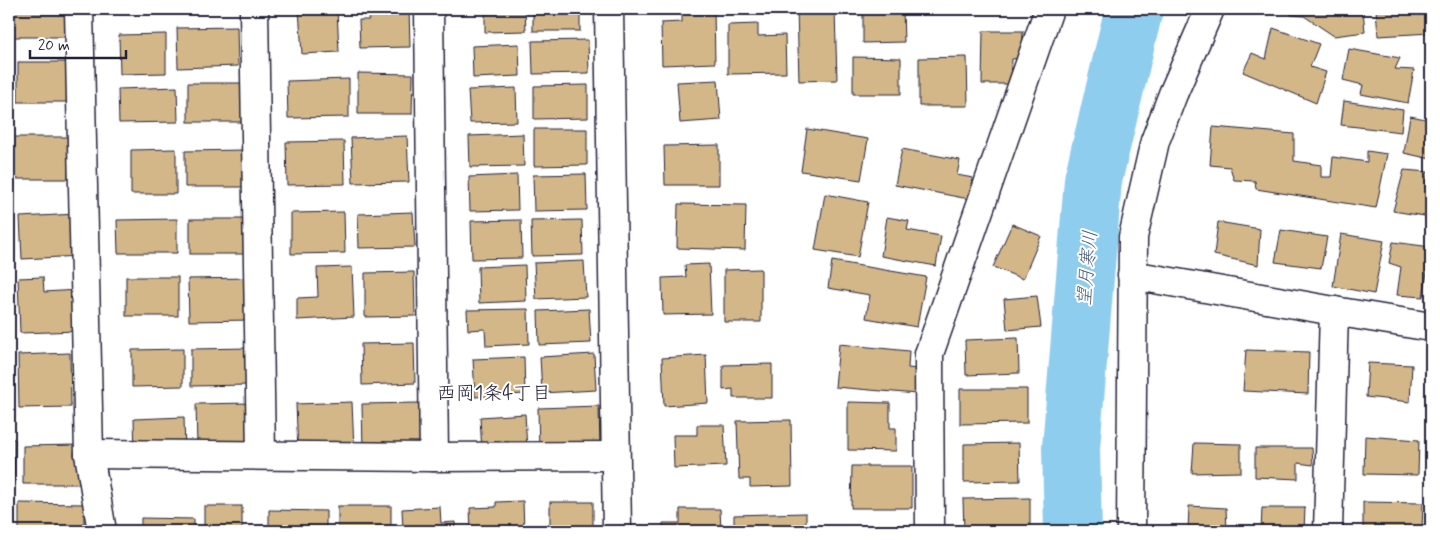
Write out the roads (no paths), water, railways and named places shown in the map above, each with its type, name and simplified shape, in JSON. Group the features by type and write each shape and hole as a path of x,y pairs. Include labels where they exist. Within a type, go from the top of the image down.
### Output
{"street":[{"path":"79,9 89,454 102,531"},
{"path":"254,9 261,454"},
{"path":"428,9 434,457"},
{"path":"609,9 617,531"},
{"path":"930,531 929,354 1049,9"},
{"path":"1131,531 1133,237 1155,141 1210,9"},
{"path":"1132,276 1334,312 1431,327"},
{"path":"1328,531 1334,312"},
{"path":"89,454 434,457 615,456"}],"waterway":[{"name":"望月寒川","path":"1073,531 1071,448 1093,180 1134,9"}],"district":[{"name":"西岡1条4丁目","path":"494,392"}]}
